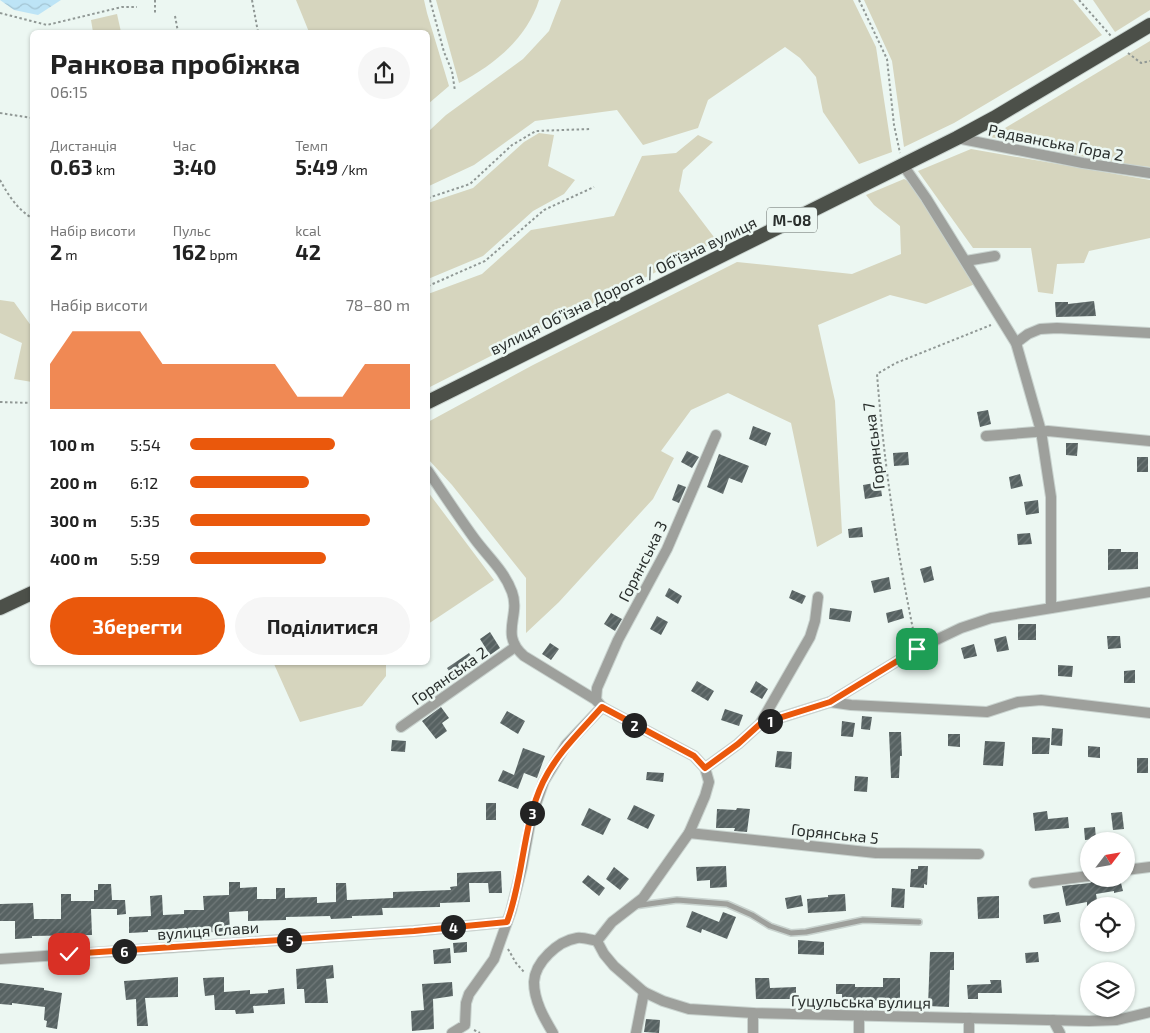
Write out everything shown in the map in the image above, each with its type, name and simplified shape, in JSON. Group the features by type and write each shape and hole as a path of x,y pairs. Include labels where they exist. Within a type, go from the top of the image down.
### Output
{"highway":[{"name":"вулиця Обʼїзна Дорога / Обʼїзна вулиця","path":"430,401 958,138 1150,25"},
{"path":"0,608 30,594"}],"street":[{"name":"Радванська Гора 2","path":"958,138 1082,163 1150,173"},
{"path":"903,165 966,261 1016,343 1041,431 1051,497 1050,608"},
{"path":"966,261 995,256"},
{"path":"1016,343 1028,334 1040,329 1057,328 1150,333"},
{"path":"986,436 1041,431 1150,441"},
{"name":"Горянська 3","path":"599,704 597,688 618,640 666,550 716,435"},
{"path":"430,475 475,540 502,572 508,583 514,602 512,636 515,647 524,656 599,704 694,756 705,768 709,782 689,833 643,898 612,922 596,941 578,938 565,942 549,954 537,968 534,982 537,1000 543,1016 553,1033"},
{"path":"760,724 830,702 917,649 961,628 991,618 1150,592"},
{"path":"705,768 738,744 760,724 810,637 815,621 818,597"},
{"name":"Горянська 2","path":"401,727 515,647"},
{"path":"830,702 850,705 987,712 1018,702 1041,700 1150,713"},
{"path":"452,1033 465,1025 466,1003 469,994 494,959 502,938 516,891 531,818 544,781 566,745 599,704"},
{"name":"Горянська 5","path":"689,833 876,853 979,854"},
{"path":"1135,869 1150,867"},
{"path":"1034,884 1080,877"},
{"name":"вулиця Слави","path":"0,959 414,931 507,922"},
{"name":"Гуцульська вулиця","path":"596,941 614,966 644,992 663,1001 689,1009 753,1013 1053,1020 1117,1020 1150,1012"},
{"path":"636,1033 644,992"},
{"path":"753,1013 753,1033"},
{"path":"859,1016 859,1033"},
{"path":"969,1018 969,1033"},
{"path":"1053,1020 1060,1033"}],"lane":[{"path":"634,906 677,900 727,904 770,926 791,933 806,932 863,920 919,922"}],"path":[{"path":"155,0 155,13"},
{"path":"252,0 258,30"},
{"path":"430,0 444,52 452,71 455,91"},
{"path":"859,0 887,59 894,125 903,165"},
{"path":"1079,0 1118,44 1141,63 1150,61"},
{"path":"0,13 47,25 122,7 137,7"},
{"path":"175,16 178,30"},
{"path":"0,113 30,118"},
{"path":"430,197 470,184 512,145 536,131 590,129"},
{"path":"0,180 8,195 23,213 30,217"},
{"path":"430,285 485,262 544,210 594,187"},
{"name":"Горянська 7","path":"917,649 902,577 886,463 877,374 896,363 1003,320"},
{"path":"0,402 30,403"},
{"path":"502,938 516,963 534,982"}],"green space":[{"path":"296,0 424,0 449,86 430,102 430,30 308,30"},
{"path":"436,0 539,0 534,14 508,49 485,68 459,83"},
{"path":"561,0 853,0 876,47 892,152 859,164 823,112 816,77 800,58 785,47 708,100 698,128 643,145 617,110 535,121 474,165 430,186 430,130 446,115 523,59 549,31"},
{"path":"864,0 1073,0 1102,35 954,123 904,147 892,61"},
{"path":"1093,0 1150,0 1150,10 1115,32"},
{"path":"117,14 121,30 93,30 91,20"},
{"path":"1150,41 1150,167 1114,163 990,137"},
{"path":"539,133 554,135 548,166 575,180 564,194 533,211 483,256 430,278 430,202 473,188 524,142"},
{"path":"698,135 713,142 683,170 679,191 717,241 430,387 430,293 482,274 531,230 614,216 642,156 676,153"},
{"path":"971,149 1150,180 1150,238 1089,251 1084,263 1057,264 1053,294 1038,292 1031,248 973,248 918,171"},
{"path":"904,179 910,182 975,284 926,304 890,295 818,325 835,401 842,533 817,547 791,423 728,393 691,410 661,451 674,458 653,499 559,602 526,633 526,578 452,485 430,461 430,421 533,365 737,262 852,274 901,254 900,226 874,205 866,195"},
{"path":"0,300 14,302 30,324 30,382 14,379 22,343 0,333"},
{"path":"430,495 494,580 430,623"},
{"path":"274,665 386,665 386,676 362,706 300,722"}],"water":[{"path":"0,0 61,0 38,15 14,10"}],"building":[{"path":"1094,301 1096,316 1056,317 1055,302 1068,302 1068,304"},
{"path":"988,410 991,424 980,427 977,412"},
{"path":"753,426 771,433 766,446 749,439"},
{"path":"1066,443 1078,443 1077,456 1066,455"},
{"path":"687,451 699,457 692,468 681,462"},
{"path":"908,452 909,465 894,466 893,453"},
{"path":"719,454 749,466 742,483 729,478 723,494 707,487"},
{"path":"1137,457 1148,457 1148,472 1137,472"},
{"path":"1020,474 1023,486 1011,489 1009,477"},
{"path":"880,482 882,496 865,499 863,485"},
{"path":"678,484 686,487 679,503 672,500"},
{"path":"1038,500 1039,513 1026,515 1024,502"},
{"path":"862,527 863,537 849,538 848,529"},
{"path":"1030,533 1032,544 1018,545 1017,534"},
{"path":"1108,549 1121,549 1121,552 1138,552 1138,569 1108,570"},
{"path":"931,566 934,580 924,583 920,569"},
{"path":"889,577 891,589 874,593 871,581"},
{"path":"669,588 682,596 678,604 665,596"},
{"path":"792,590 806,596 802,604 789,598"},
{"path":"830,608 852,611 850,622 829,619"},
{"path":"902,609 904,618 888,623 886,613"},
{"path":"611,613 622,619 615,631 604,624"},
{"path":"657,616 668,622 661,635 650,629"},
{"path":"1018,624 1036,624 1036,640 1018,640"},
{"path":"490,632 500,648 490,655 480,639"},
{"path":"1006,636 1009,650 997,652 994,639"},
{"path":"1107,636 1120,636 1121,648 1108,649"},
{"path":"550,643 559,649 551,660 542,654"},
{"path":"974,644 977,656 964,659 961,648"},
{"path":"469,653 476,664 454,678 447,668"},
{"path":"1058,665 1073,666 1072,677 1058,676"},
{"path":"1135,670 1135,683 1124,683 1124,671"},
{"path":"697,681 714,691 708,701 691,691"},
{"path":"756,681 768,689 762,699 750,692"},
{"path":"441,707 449,718 442,723 447,731 436,739 422,721"},
{"path":"725,709 743,715 739,726 721,720"},
{"path":"507,711 525,721 518,734 500,723"},
{"path":"862,716 872,717 870,730 861,729"},
{"path":"842,721 855,723 853,737 841,736"},
{"path":"1052,728 1063,729 1062,746 1051,745"},
{"path":"889,732 901,732 902,756 900,756 899,778 891,778"},
{"path":"948,734 960,734 960,747 948,746"},
{"path":"1032,737 1050,738 1049,754 1032,754"},
{"path":"392,740 406,741 405,752 391,751"},
{"path":"985,741 1005,742 1003,766 983,765"},
{"path":"1088,746 1100,747 1100,758 1088,757"},
{"path":"523,748 545,756 537,778 524,773 518,789 498,781 503,770 514,775"},
{"path":"777,751 792,752 791,769 775,767"},
{"path":"1137,758 1148,758 1148,773 1137,773"},
{"path":"647,772 664,773 663,782 646,780"},
{"path":"855,776 868,777 867,792 854,791"},
{"path":"486,803 496,803 496,820 486,820"},
{"path":"634,805 655,815 648,829 627,819"},
{"path":"589,808 611,819 603,835 581,825"},
{"path":"737,808 750,809 747,832 734,831 735,828 716,828 717,809 736,810"},
{"path":"1047,811 1048,819 1068,817 1069,828 1035,831 1033,813"},
{"path":"1122,812 1124,829 1113,830 1111,813"},
{"path":"1095,827 1095,832 1084,832 1084,828"},
{"path":"726,866 727,887 710,888 710,880 697,881 696,867"},
{"path":"918,866 928,866 927,885 924,884 924,888 910,887 911,869 918,869"},
{"path":"614,867 629,879 620,890 606,879"},
{"path":"501,871 502,893 489,893 488,883 469,883 470,902 440,903 440,907 382,908 383,915 352,916 352,918 331,919 330,916 286,917 286,920 248,921 248,911 229,912 230,931 185,934 184,929 148,930 148,932 129,933 129,917 151,916 150,896 162,895 163,915 184,914 184,910 204,910 203,896 229,895 229,882 240,882 240,888 257,887 257,899 276,899 276,888 285,888 285,898 317,897 317,903 336,902 336,883 346,883 347,900 393,898 393,892 451,890 450,887 457,886 457,873"},
{"path":"588,875 605,888 599,896 582,882"},
{"path":"98,884 111,884 112,900 125,900 126,914 117,915 117,909 91,909 92,935 32,936 32,938 15,939 15,921 0,921 0,904 33,903 34,919 61,919 61,894 71,894 71,901 94,901 94,890 98,890"},
{"path":"1080,884 1080,888 1122,888 1123,891 1096,894 1096,897 1080,897 1080,903 1066,906 1062,886"},
{"path":"892,888 905,889 904,908 891,907"},
{"path":"845,894 846,911 808,913 807,899"},
{"path":"801,895 803,906 787,909 785,898"},
{"path":"999,896 999,918 978,919 977,897"},
{"path":"692,911 719,922 723,912 736,917 727,939 702,929 701,933 686,927"},
{"path":"1059,912 1061,922 1044,924 1043,915"},
{"path":"798,940 824,942 824,955 798,954"},
{"path":"467,942 467,952 454,953 453,943"},
{"path":"450,948 451,963 434,964 433,950"},
{"path":"930,952 954,952 954,970 950,970 949,1007 928,1006"},
{"path":"1038,952 1039,962 1026,963 1025,953"},
{"path":"333,965 334,978 326,979 328,1003 305,1003 304,989 297,989 296,969"},
{"path":"178,977 178,997 145,998 148,1026 137,1026 136,999 126,1000 124,981"},
{"path":"224,977 224,992 250,990 250,994 268,993 268,990 284,988 285,1004 253,1006 254,1013 236,1014 235,1010 215,1010 214,995 205,996 203,978"},
{"path":"755,978 769,978 770,988 796,987 796,999 756,999"},
{"path":"883,978 900,978 900,1000 842,1001 842,994 836,994 836,984 855,984 855,987 883,987"},
{"path":"990,980 1001,980 1002,993 978,993 978,999 968,999 967,985 991,984"},
{"path":"452,982 453,996 433,999 434,1029 412,1031 411,1011 424,1010 422,984"},
{"path":"0,983 44,988 44,990 62,993 57,1029 46,1027 47,1021 44,1020 45,1007 12,1003 12,1005 0,1004"},
{"path":"646,1019 660,1020 659,1033 644,1032"}],"route":[{"path":"69,954 414,931 507,922 522,867 531,818 538,794 566,745 602,707 694,756 705,768 738,744 760,724 830,702 917,649"}]}
